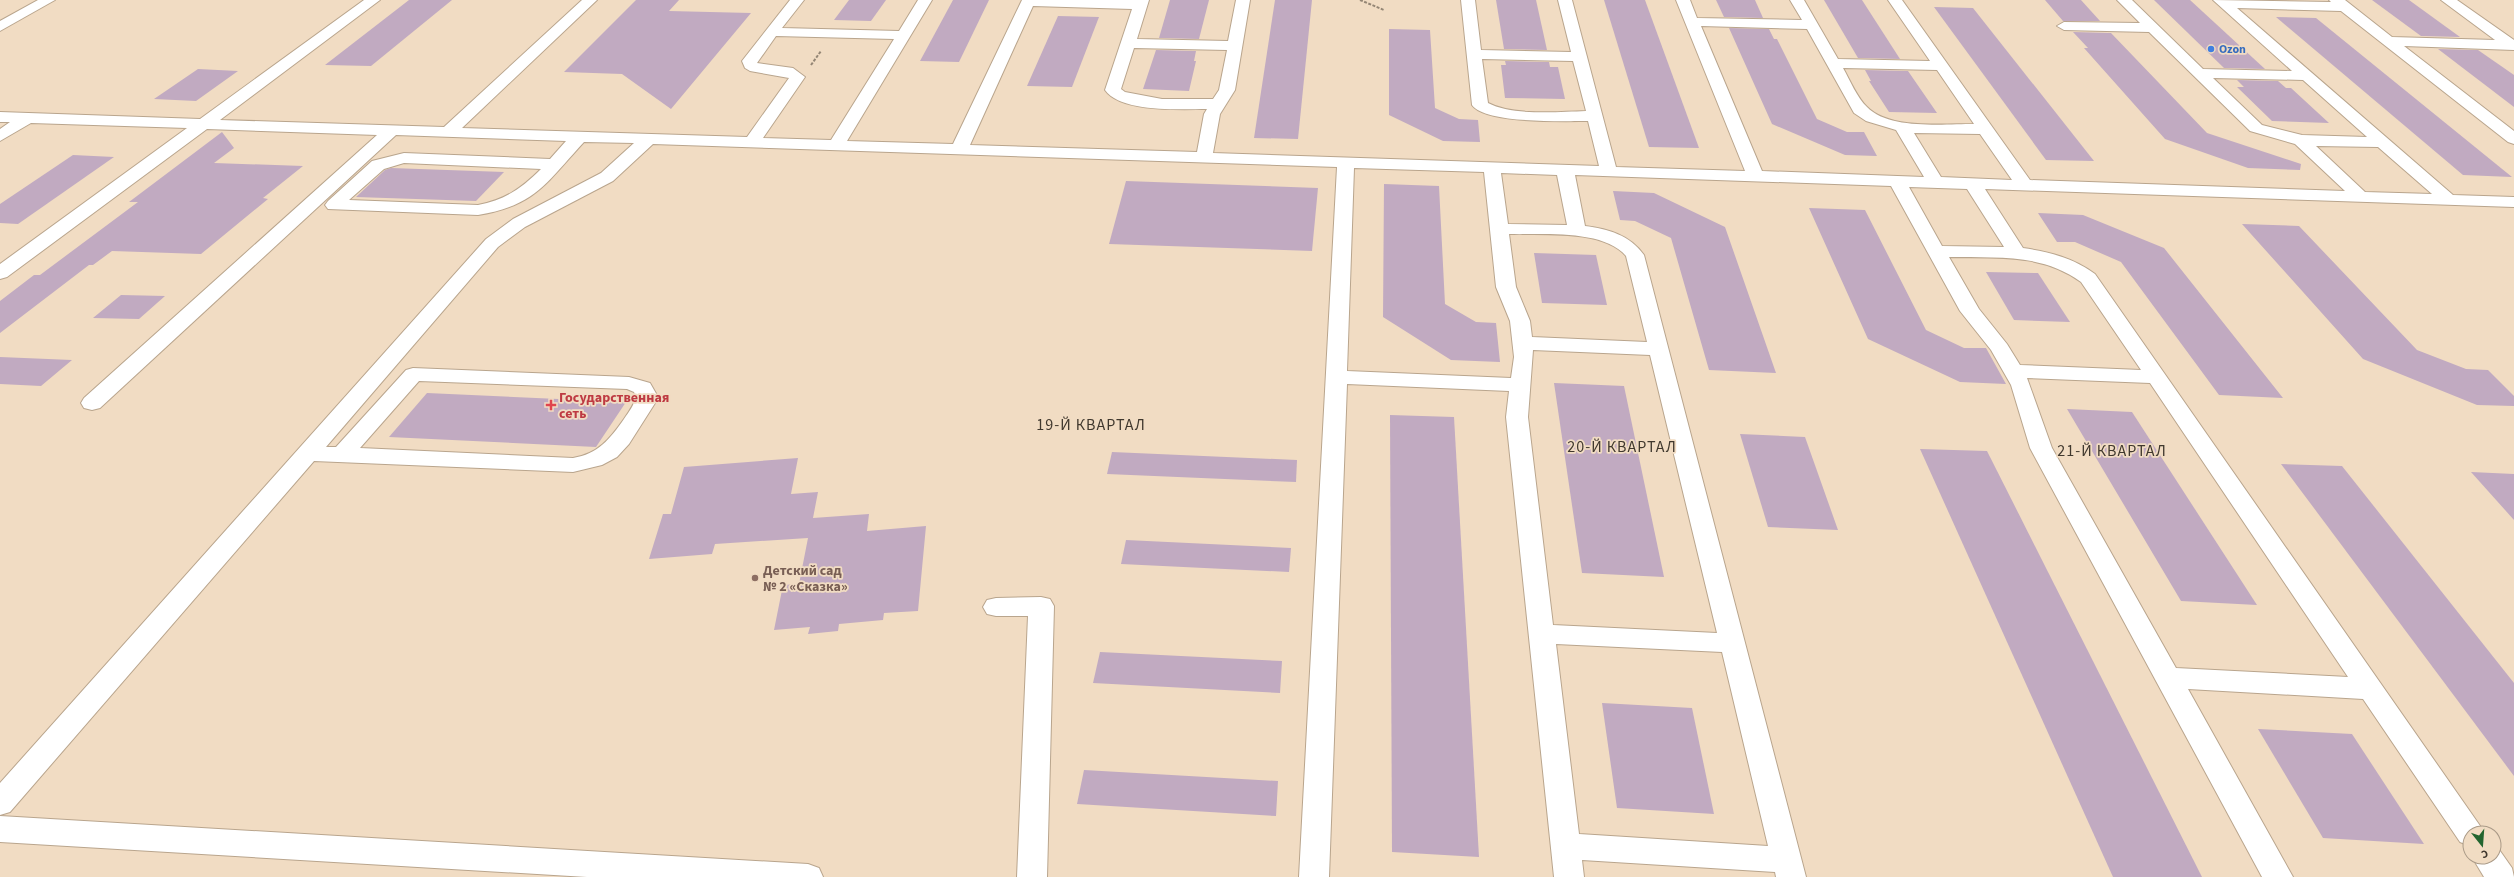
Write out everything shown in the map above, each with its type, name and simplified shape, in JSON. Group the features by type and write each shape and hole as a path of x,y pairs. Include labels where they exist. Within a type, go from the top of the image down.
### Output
{"street":[{"path":"0,27 48,0"},
{"path":"0,273 373,0"},
{"path":"448,132 590,0"},
{"path":"751,143 797,77 792,72 758,70 750,65 749,61 797,0"},
{"path":"836,145 925,0"},
{"path":"1204,158 1212,114 1227,90 1243,0"},
{"path":"1468,0 1480,105 1484,108 1503,114 1595,116"},
{"path":"1565,0 1609,172"},
{"path":"1683,0 1756,177"},
{"path":"1797,0 1860,110 1865,115 1884,123 1902,127 1985,129"},
{"path":"1895,0 2025,186"},
{"path":"2124,0 2249,123 2272,134 2300,140 2383,142"},
{"path":"2448,0 2513,46"},
{"path":"959,150 1029,1 1141,3 1113,90 1120,97 1138,102 1219,104"},
{"path":"2222,2 2340,3 2514,139"},
{"path":"2222,2 2449,200"},
{"path":"1692,22 1812,25"},
{"path":"2064,26 2153,28"},
{"path":"772,32 904,35"},
{"path":"2389,41 2513,46"},
{"path":"1128,43 1235,46"},
{"path":"1474,54 1580,57"},
{"path":"1833,63 1941,66"},
{"path":"2198,73 2308,76"},
{"path":"0,117 2514,202"},
{"path":"0,136 28,118"},
{"path":"1902,127 1936,183"},
{"path":"92,403 391,130"},
{"path":"311,204 478,210 495,208 516,201 526,195 579,137"},
{"path":"0,804 492,243 519,223 607,177 649,139"},
{"path":"2300,140 2361,197"},
{"path":"334,205 378,165 396,159 554,164"},
{"path":"1314,877 1346,163"},
{"path":"1492,168 1507,294 1520,321 1523,343 1524,370 1517,417 1569,877"},
{"path":"1565,170 1577,232"},
{"path":"1897,181 1972,315 2000,348 2014,371 2028,400 2033,426 2042,448 2278,877"},
{"path":"1973,184 2018,254"},
{"path":"1499,229 1601,233 1611,236 1633,250 1789,868 1565,846"},
{"path":"1936,251 2018,254 2054,258 2082,273 2156,377 2464,825"},
{"path":"1523,343 1659,349"},
{"path":"2014,371 2156,377"},
{"path":"308,453 573,465 586,464 604,456 616,447 647,397 643,388 629,383 379,372"},
{"path":"342,454 413,374"},
{"path":"1336,377 1521,385"},
{"path":"996,607 1042,606 1032,877"},
{"path":"1541,634 1733,643"},
{"path":"2168,678 2371,689"},
{"path":"0,829 610,871 808,877"},
{"path":"2493,865 2501,877"}],"path":[{"path":"1360,0 1384,10"}],"building":[{"path":"409,0 452,0 371,66 325,65"},
{"path":"636,0 679,0 669,11 751,13 671,109 622,74 564,72"},
{"path":"849,0 886,0 871,21 834,20"},
{"path":"953,0 989,0 959,62 920,61"},
{"path":"1170,0 1209,0 1199,39 1159,38"},
{"path":"1275,0 1312,0 1298,139 1254,138"},
{"path":"1496,0 1536,0 1547,50 1504,49"},
{"path":"1604,0 1645,0 1699,148 1649,147"},
{"path":"1716,0 1755,0 1763,18 1724,17"},
{"path":"1824,0 1862,0 1900,59 1858,58"},
{"path":"2045,0 2081,0 2100,21 2063,21"},
{"path":"2154,0 2190,0 2265,69 2224,68"},
{"path":"2372,0 2409,0 2460,37 2421,36"},
{"path":"1934,7 1973,8 2094,161 2046,160"},
{"path":"1058,16 1099,17 1072,87 1027,86"},
{"path":"2276,17 2316,18 2512,177 2463,175"},
{"path":"1729,28 1769,29 1774,39 1777,39 1817,119 1847,132 1864,132 1877,156 1845,155 1772,124"},
{"path":"1389,29 1430,30 1435,108 1459,119 1478,120 1480,142 1443,141 1389,115"},
{"path":"2073,32 2111,33 2207,133 2301,164 2300,170 2248,168 2165,139 2084,48 2088,48"},
{"path":"2438,49 2478,50 2514,75 2514,107"},
{"path":"1156,50 1196,51 1194,61 1196,61 1189,91 1143,89"},
{"path":"1505,61 1549,62 1550,67 1558,67 1565,99 1505,98 1501,65 1506,65"},
{"path":"198,69 238,71 196,101 154,99"},
{"path":"1865,70 1908,71 1937,113 1889,112 1869,81 1871,81"},
{"path":"2237,80 2278,81 2286,88 2291,88 2329,123 2272,121 2237,87 2244,87"},
{"path":"222,132 234,148 214,163 303,166 263,198 268,199 201,254 112,251 93,265 89,265 0,333 0,301 34,275 40,275 138,202 129,202"},
{"path":"73,155 114,157 18,224 0,223 0,204"},
{"path":"391,168 504,172 476,201 356,197 385,170"},
{"path":"1126,181 1318,188 1312,251 1109,244"},
{"path":"1384,184 1439,186 1445,304 1476,322 1496,323 1500,362 1451,360 1383,317"},
{"path":"1613,191 1654,193 1725,227 1776,373 1709,370 1671,238 1635,221 1620,220"},
{"path":"1809,208 1865,210 1926,330 1964,348 1986,348 2006,384 1960,382 1868,339"},
{"path":"2038,213 2083,215 2164,248 2283,398 2219,395 2121,262 2075,242 2057,242"},
{"path":"2242,224 2299,226 2417,350 2466,369 2488,370 2514,396 2514,406 2477,405 2363,359"},
{"path":"1534,253 1596,255 1607,305 1542,303"},
{"path":"1986,272 2038,273 2070,322 2014,320"},
{"path":"121,295 165,296 139,319 93,318"},
{"path":"0,357 72,360 41,386 0,384"},
{"path":"1554,383 1624,386 1664,577 1582,573"},
{"path":"427,393 626,402 596,447 389,437"},
{"path":"2067,409 2132,412 2257,605 2181,601"},
{"path":"1390,415 1454,417 1479,857 1392,852"},
{"path":"1740,434 1805,437 1838,530 1768,527"},
{"path":"1920,449 1987,451 2202,877 2113,877"},
{"path":"1112,452 1297,460 1296,482 1107,474"},
{"path":"798,458 791,494 818,492 813,518 869,514 867,531 926,526 918,611 884,613 883,620 839,624 838,631 808,634 810,627 774,630 783,585 799,584 808,538 715,544 712,554 649,559 663,514 671,514 684,467"},
{"path":"2281,464 2342,466 2514,683 2514,776"},
{"path":"2471,472 2514,474 2514,520"},
{"path":"1126,540 1291,548 1289,572 1121,564"},
{"path":"1100,652 1282,661 1280,693 1093,683"},
{"path":"1602,703 1692,708 1714,814 1617,808"},
{"path":"2258,729 2352,734 2424,844 2323,838"},
{"path":"1084,770 1278,781 1276,816 1077,804"}],"place":[{"name":"Ozon","path":"2211,49"},
{"name":"Государственная сеть","path":"551,405"},
{"name":"Детский сад № 2 «Сказка»","path":"755,578"}],"district":[{"name":"19-Й КВАРТАЛ","path":"1091,424"},
{"name":"20-Й КВАРТАЛ","path":"1622,446"},
{"name":"21-Й КВАРТАЛ","path":"2112,450"}]}
